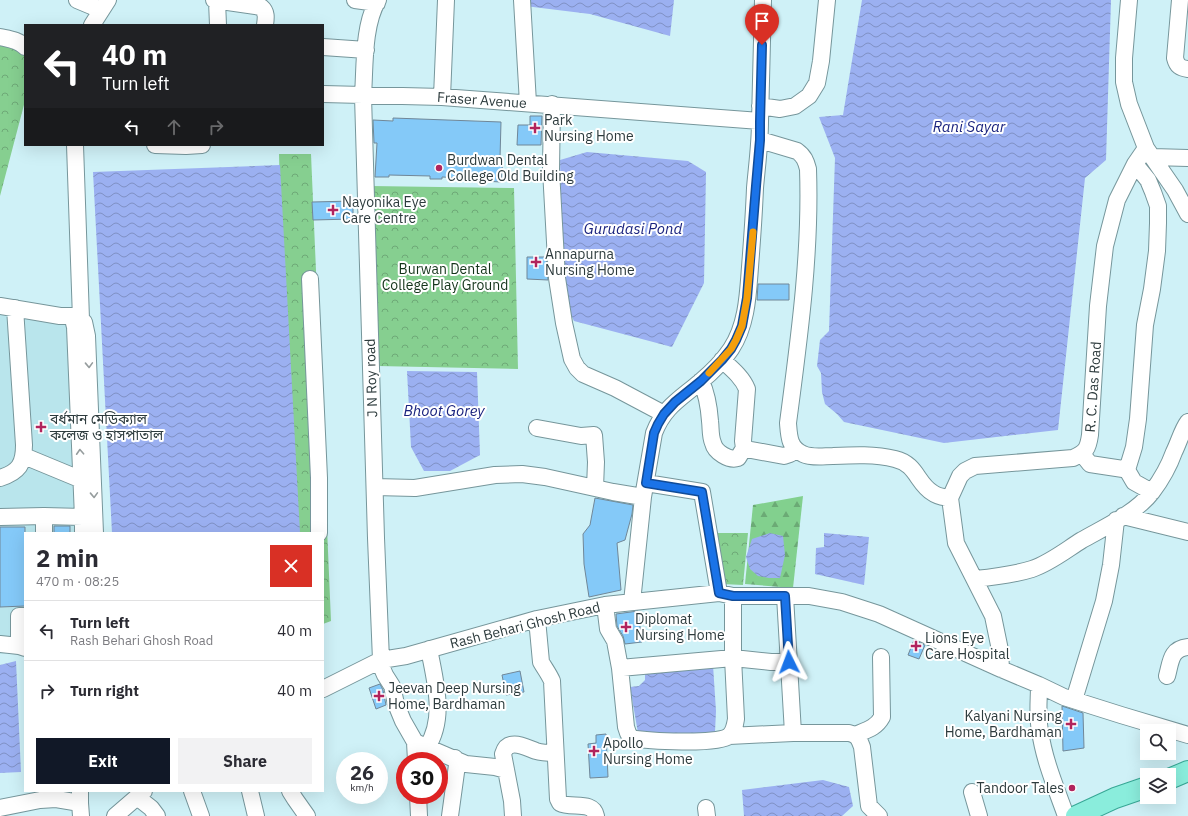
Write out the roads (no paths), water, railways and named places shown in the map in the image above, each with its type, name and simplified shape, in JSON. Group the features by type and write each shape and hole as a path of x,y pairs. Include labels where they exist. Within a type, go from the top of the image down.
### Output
{"main road":[{"path":"1176,776 1188,771"},
{"path":"1176,784 1188,780"},
{"path":"1076,816 1115,798 1140,789"},
{"path":"1099,816 1140,798"}],"street":[{"path":"77,0 105,5 93,24"},
{"path":"218,24 216,0 262,7 266,16 265,24"},
{"path":"355,0 377,1"},
{"path":"442,96 446,0"},
{"path":"522,0 528,103"},
{"path":"632,602 645,490 654,433 664,414 675,402 701,381 722,360 731,349 742,326 747,298 760,140 763,0"},
{"path":"760,114 795,106 809,96 817,83 821,61 827,0"},
{"path":"1129,0 1124,58 1124,82 1129,104 1149,152 1182,190 1188,214"},
{"path":"1180,0 1175,58 1176,64 1179,67 1188,69"},
{"name":"J N Roy road","path":"377,1 371,15 366,50 363,96 380,660"},
{"path":"0,37 14,40 24,46"},
{"path":"324,46 366,50"},
{"name":"Fraser Avenue","path":"324,94 363,96 442,96 528,103 760,114"},
{"path":"552,104 551,170 557,278 564,323 572,359 577,368 583,374 615,388 664,414"},
{"path":"760,140 797,151 806,161 808,169 808,229 804,296 788,423 789,438 794,448 803,454 816,456 877,456 896,459 906,463 932,493 950,498"},
{"path":"75,146 79,318 74,323 74,327 82,480 83,532"},
{"path":"1149,152 1188,158"},
{"name":"R. C. Das Road","path":"1082,454 1088,447 1090,436 1098,306 1105,246 1117,200 1135,164 1149,152"},
{"path":"1135,164 1148,180 1153,192 1158,206 1158,223 1157,250 1152,289 1145,325 1138,419 1134,447 1127,470 1134,482 1152,492"},
{"path":"310,279 319,478 319,532"},
{"path":"0,478 12,474 19,467 24,456 24,444 8,307 79,318 84,322 88,336 95,532"},
{"path":"701,381 707,399 713,445 715,449 732,459 738,458 744,448 743,441 748,389 745,382 722,360"},
{"path":"975,579 1006,576 1033,569 1055,558 1144,502 1161,479 1188,422"},
{"path":"537,428 581,436 594,435 596,462 595,488"},
{"path":"744,448 784,456 790,454 794,448"},
{"path":"1001,669 1000,650 993,616 956,543 950,498 960,476 965,471 975,466 1074,458 1082,454 1090,464 1127,470"},
{"path":"24,456 82,480"},
{"path":"375,487 415,488 456,480 496,475 522,474 545,476 595,488 702,492 726,594 733,658 736,719 734,728 729,736"},
{"path":"0,516 83,517"},
{"path":"44,516 44,532"},
{"path":"1119,518 1188,532"},
{"path":"1074,700 1104,602 1112,565 1119,518"},
{"name":"Rash Behari Ghosh Road","path":"324,688 380,660 406,656 537,619 605,605 726,594 810,596 842,602 879,614 1064,697 1174,732 1188,735"},
{"path":"785,596 793,733"},
{"path":"605,605 608,630 615,641 620,668 626,727 631,738 674,741 712,740 723,739 729,736 793,733 849,733 856,735 872,728 882,717 881,657"},
{"path":"0,644 22,647 19,616 24,616"},
{"path":"537,619 541,662 552,681 558,799 563,805 587,806 592,808 595,811 596,816"},
{"path":"1167,676 1174,654 1178,649 1188,647"},
{"path":"421,744 433,739 438,710 437,692 429,649"},
{"path":"620,668 733,658 771,662 789,662"},
{"path":"380,660 385,675 392,686 396,704 404,721 421,744 466,764 495,767 506,770"},
{"path":"1039,685 1039,730 1044,752 1066,816"},
{"path":"856,735 862,747 869,806 879,816"},
{"path":"419,752 421,744"},
{"path":"513,816 512,801 503,754 504,748 516,744 535,750 556,753"},
{"path":"450,816 457,765 455,758"},
{"path":"192,792 201,816"},
{"path":"250,792 256,816"},
{"path":"291,792 307,816"},
{"path":"972,792 979,816"},
{"path":"115,816 140,794 156,816"},
{"path":"0,808 40,800 56,799 80,803"},
{"path":"418,804 419,816"}],"water":[{"path":"525,0 674,0 670,36 590,14 525,6"},
{"name":"Rani Sayar","path":"862,0 1111,0 1106,160 1085,178 1058,430 944,443 844,422 825,404 822,392 821,373 817,366 820,340 829,331 835,158 819,117 843,115"},
{"name":"Gurudasi Pond","path":"587,152 688,161 706,172 704,283 672,347 574,321 563,299 560,160"},
{"path":"280,165 300,532 112,532 93,172"},
{"name":"Bhoot Gorey","path":"407,371 477,372 480,455 450,471 424,471 411,447"},
{"path":"770,533 783,536 785,555 780,578 758,576 750,569 746,557 752,539"},
{"path":"824,533 869,537 864,585 815,574 816,548 824,547"},
{"path":"16,661 21,772 0,773 0,665"},
{"path":"713,665 716,711 715,732 691,736 638,733 630,687 639,686 645,680 645,670"},
{"path":"823,780 849,787 853,806 842,816 744,816 742,790"}],"place":[{"name":"Park Nursing Home","path":"535,128"},
{"name":"Burdwan Dental College Old Building","path":"439,168"},
{"name":"Nayonika Eye Care Centre","path":"333,210"},
{"name":"Annapurna Nursing Home","path":"536,262"},
{"name":"বর্ধমান মেডিক্যাল কলেজ ও হাসপাতাল","path":"41,427"},
{"name":"Diplomat Nursing Home","path":"626,627"},
{"name":"Lions Eye Care Hospital","path":"916,646"},
{"name":"Jeevan Deep Nursing Home, Bardhaman","path":"379,696"},
{"name":"Kalyani Nursing Home, Bardhaman","path":"1071,724"},
{"name":"Apollo Nursing Home","path":"594,751"},
{"name":"Tandoor Tales","path":"1072,788"}],"park label":[{"name":"Burwan Dental College Play Ground","path":"445,278"}]}
